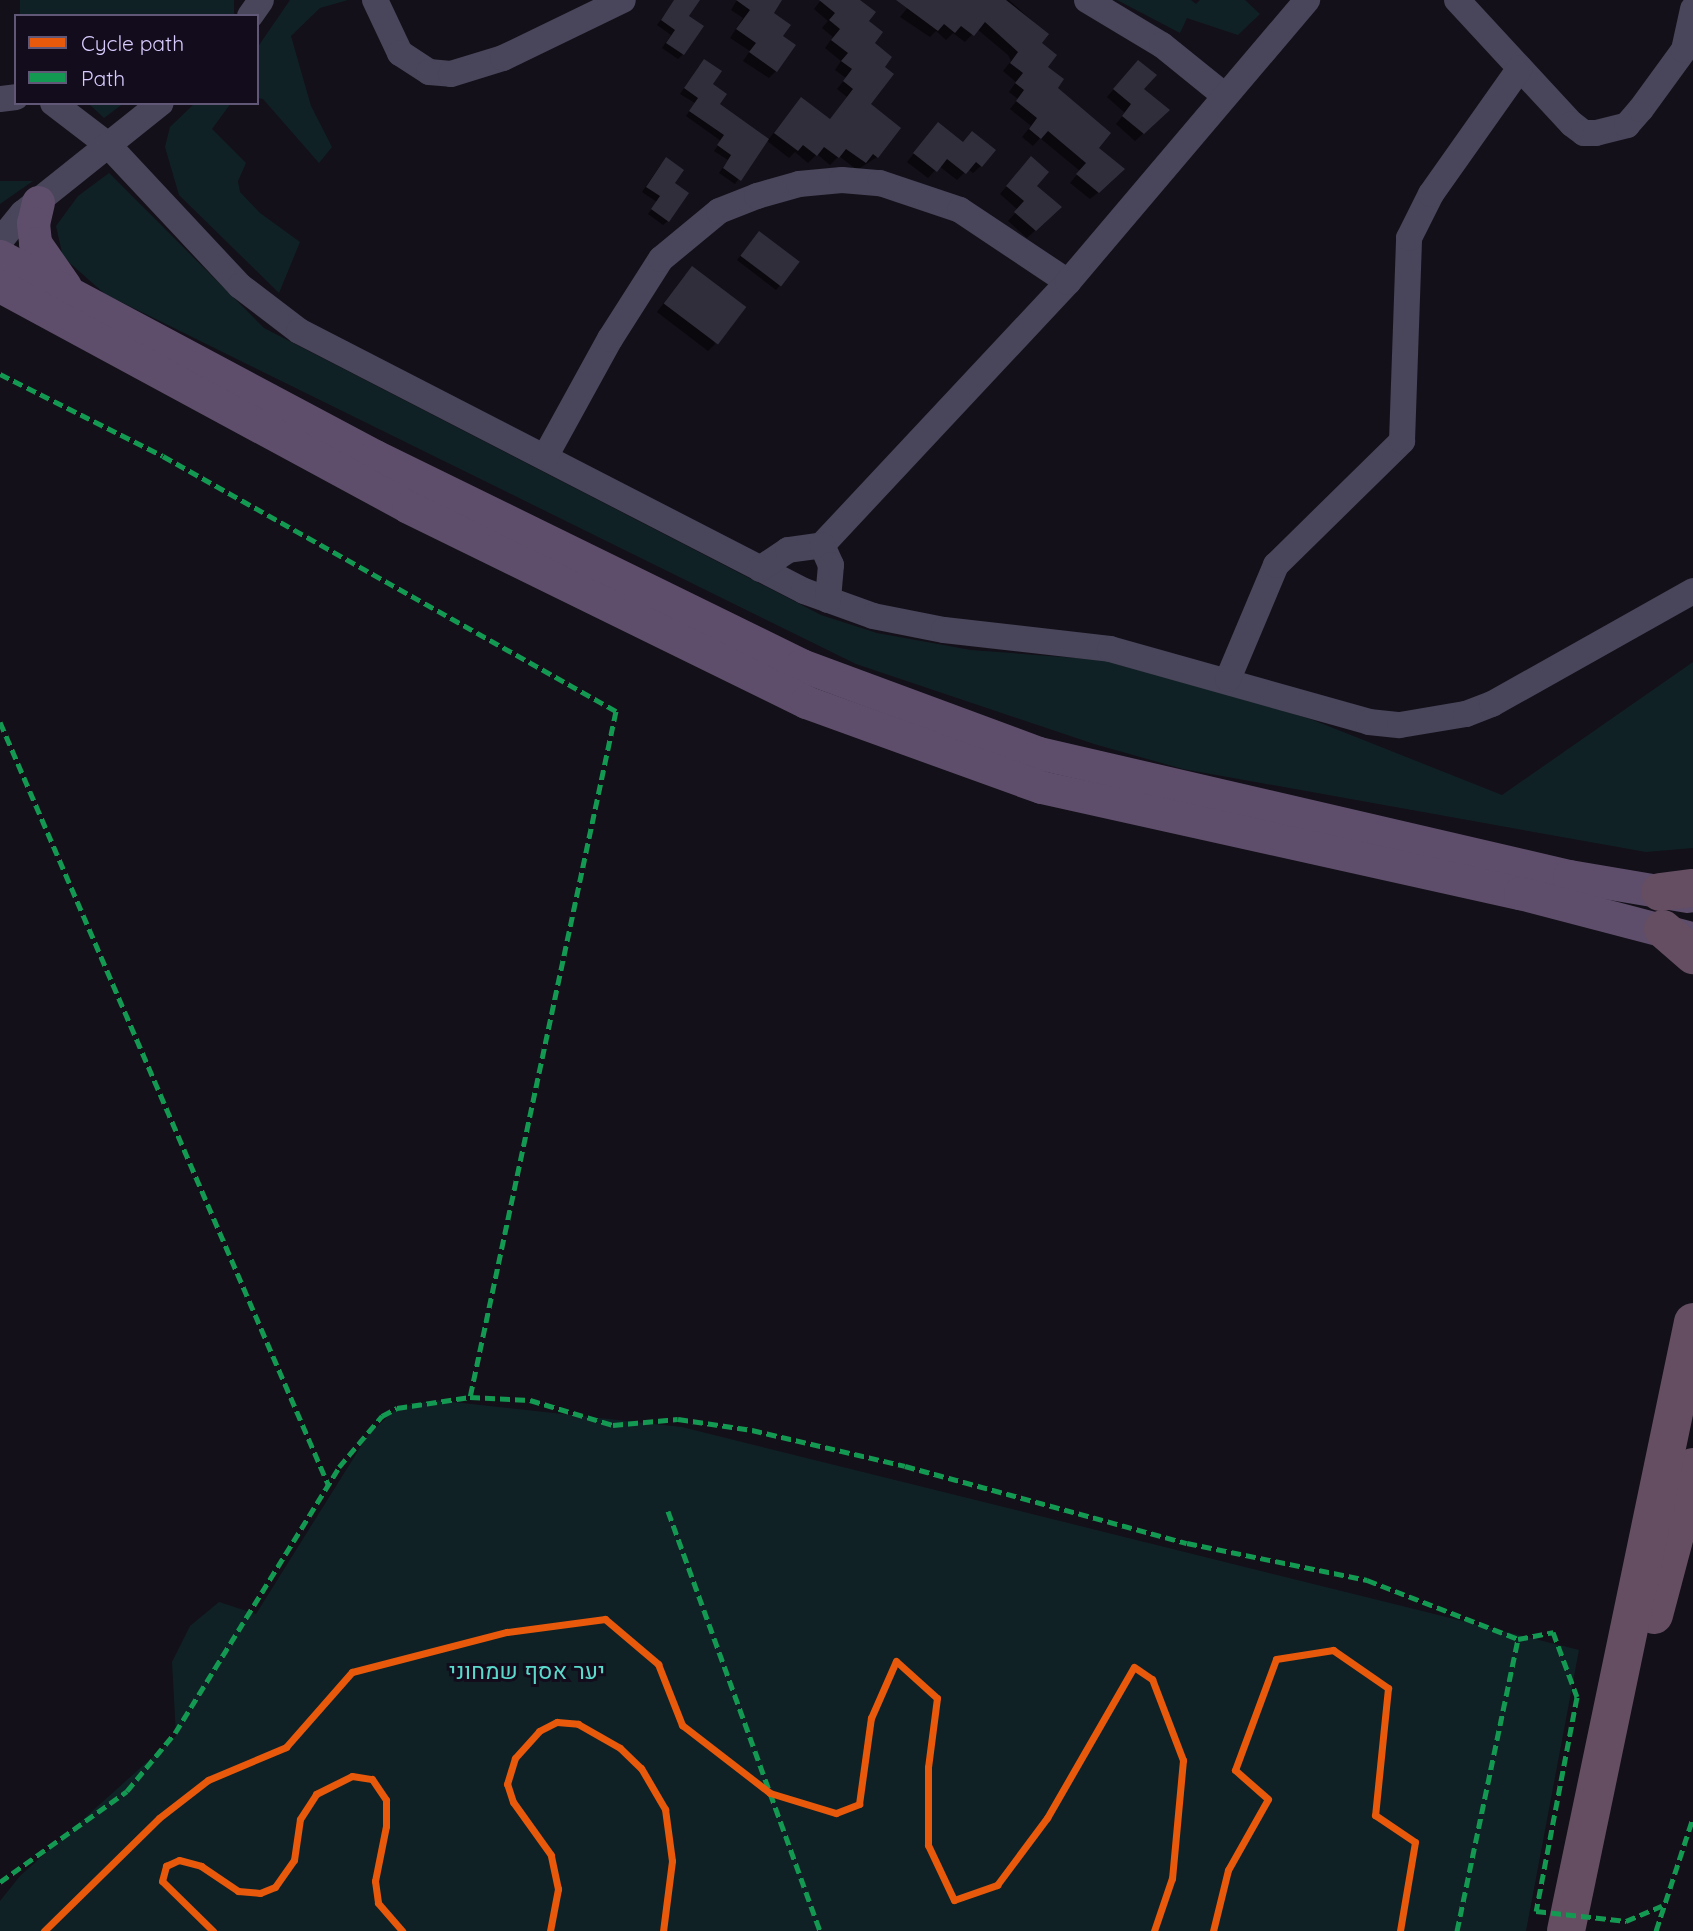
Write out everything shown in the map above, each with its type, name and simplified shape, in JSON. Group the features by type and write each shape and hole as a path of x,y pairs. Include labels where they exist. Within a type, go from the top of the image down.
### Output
{"highway":[{"path":"1680,909 1693,955"},
{"path":"1566,1931 1693,1322"},
{"path":"1566,1931 1693,1468"}],"main road":[{"path":"38,202 33,223 35,243 51,273 74,295"},
{"path":"0,256 375,456 801,665 1039,753 1569,876 1680,909"},
{"path":"0,286 408,507 806,702 1041,786 1520,892 1680,909"}],"street":[{"path":"375,0 400,53 429,72 451,74 503,58 623,0"},
{"path":"1087,0 1162,45 1225,96"},
{"path":"760,569 788,550 822,545 1068,282 1307,0"},
{"path":"1457,0 1572,124 1584,133 1596,133 1627,125 1688,55 1693,9"},
{"path":"1228,679 1276,565 1402,441 1409,238 1431,194 1520,68"},
{"path":"56,105 108,145 206,253 278,318 760,569 828,600 905,624 1110,649 1228,679 1369,722 1430,722 1492,704 1693,591"},
{"path":"0,241 38,202 158,105"},
{"path":"545,457 617,327 662,259 719,211 757,196 799,184 842,180 880,184 960,210 1068,282"},
{"path":"822,545 831,565 828,600"}],"green space":[{"path":"20,0 234,0 234,14 20,14"},
{"path":"290,0 348,0 320,8 291,36 311,106 332,147 319,163 263,99 259,98 259,45"},
{"path":"1117,0 1191,0 1196,4 1200,0 1245,0 1260,14 1238,35 1187,18 1180,33"},
{"path":"90,105 121,105 104,118"},
{"path":"193,105 230,105 212,129 246,163 238,181 240,192 260,213 300,242 279,293 179,195 165,147 170,127"},
{"path":"109,173 264,328 821,615 877,633 971,650 1103,660 1159,672 1313,720 1502,795 1693,662 1693,848 1646,852 1183,769 1094,744 856,664 105,294 63,257 56,226 78,196"},
{"path":"0,181 33,181 0,204"},
{"name":"יער אסף שמחוני","path":"435,1400 682,1427 1579,1650 1526,1931 0,1931 0,1901 20,1876 176,1736 172,1662 190,1626 219,1602 256,1614 368,1435 397,1408"}],"building":[{"path":"674,0 700,0 689,16 704,26 684,55 666,43 675,30 661,20"},
{"path":"736,0 782,0 774,13 791,25 783,36 796,45 777,72 749,52 756,43 736,29 750,10"},
{"path":"819,0 860,0 876,12 869,21 883,32 875,43 892,57 885,67 894,74 871,104 901,128 878,158 873,154 866,163 846,149 839,158 824,147 817,156 803,145 798,151 774,133 801,97 830,119 853,89 843,81 852,69 841,61 848,53 831,40 840,29 829,20 835,13"},
{"path":"896,0 1006,0 1049,34 1042,43 1057,55 1048,67 1064,79 1058,88 1111,133 1099,148 1125,169 1099,193 1076,174 1086,163 1048,131 1041,139 1029,129 1037,118 1016,101 1024,90 1015,83 1023,73 1010,63 1018,52 985,22 974,36 961,26 955,33 944,24 938,31"},
{"path":"704,59 722,71 713,84 727,94 720,104 769,139 741,181 723,168 731,155 717,145 724,135 689,111 698,98 684,88"},
{"path":"1138,60 1157,75 1144,89 1170,110 1144,134 1122,116 1131,104 1113,89"},
{"path":"938,122 963,142 972,131 996,150 982,167 976,162 966,174 947,159 937,172 913,153"},
{"path":"1031,156 1049,172 1037,186 1062,207 1036,231 1014,212 1024,201 1006,186"},
{"path":"666,157 684,170 675,183 689,193 669,222 651,209 660,196 646,187"},
{"path":"759,231 800,262 781,286 740,256"},
{"path":"692,266 746,307 718,344 664,304"}],"marked path":[{"path":"0,374 163,456 616,711 470,1397"},
{"path":"0,722 328,1484"},
{"path":"0,1882 127,1791 175,1733 339,1467 382,1416 397,1408 470,1397 530,1400 613,1425 678,1419 752,1430 905,1466 1187,1543 1367,1580 1518,1639 1553,1632 1577,1697 1536,1911 1626,1921 1662,1906"},
{"path":"668,1511 820,1931"},
{"path":"1457,1931 1518,1639"},
{"path":"1656,1931 1693,1818"}],"cycle path":[{"path":"44,1931 159,1818 208,1780 286,1747 352,1672 507,1632 605,1619 658,1664 682,1725 770,1793 836,1813 859,1804 871,1718 896,1661 937,1698 928,1767 928,1845 954,1900 997,1885 1047,1818 1134,1667 1152,1679 1183,1760 1172,1878 1154,1931"},
{"path":"1213,1931 1228,1870 1268,1799 1235,1770 1276,1659 1333,1650 1388,1688 1375,1815 1415,1842 1400,1931"},
{"path":"550,1931 558,1889 551,1855 513,1802 507,1784 515,1758 539,1731 557,1722 578,1724 620,1748 641,1768 665,1809 672,1861 663,1931"},
{"path":"213,1931 162,1881 166,1866 179,1860 201,1866 238,1891 260,1893 275,1887 294,1860 300,1819 316,1794 352,1776 372,1779 386,1800 386,1826 375,1881 378,1903 402,1931"}]}
